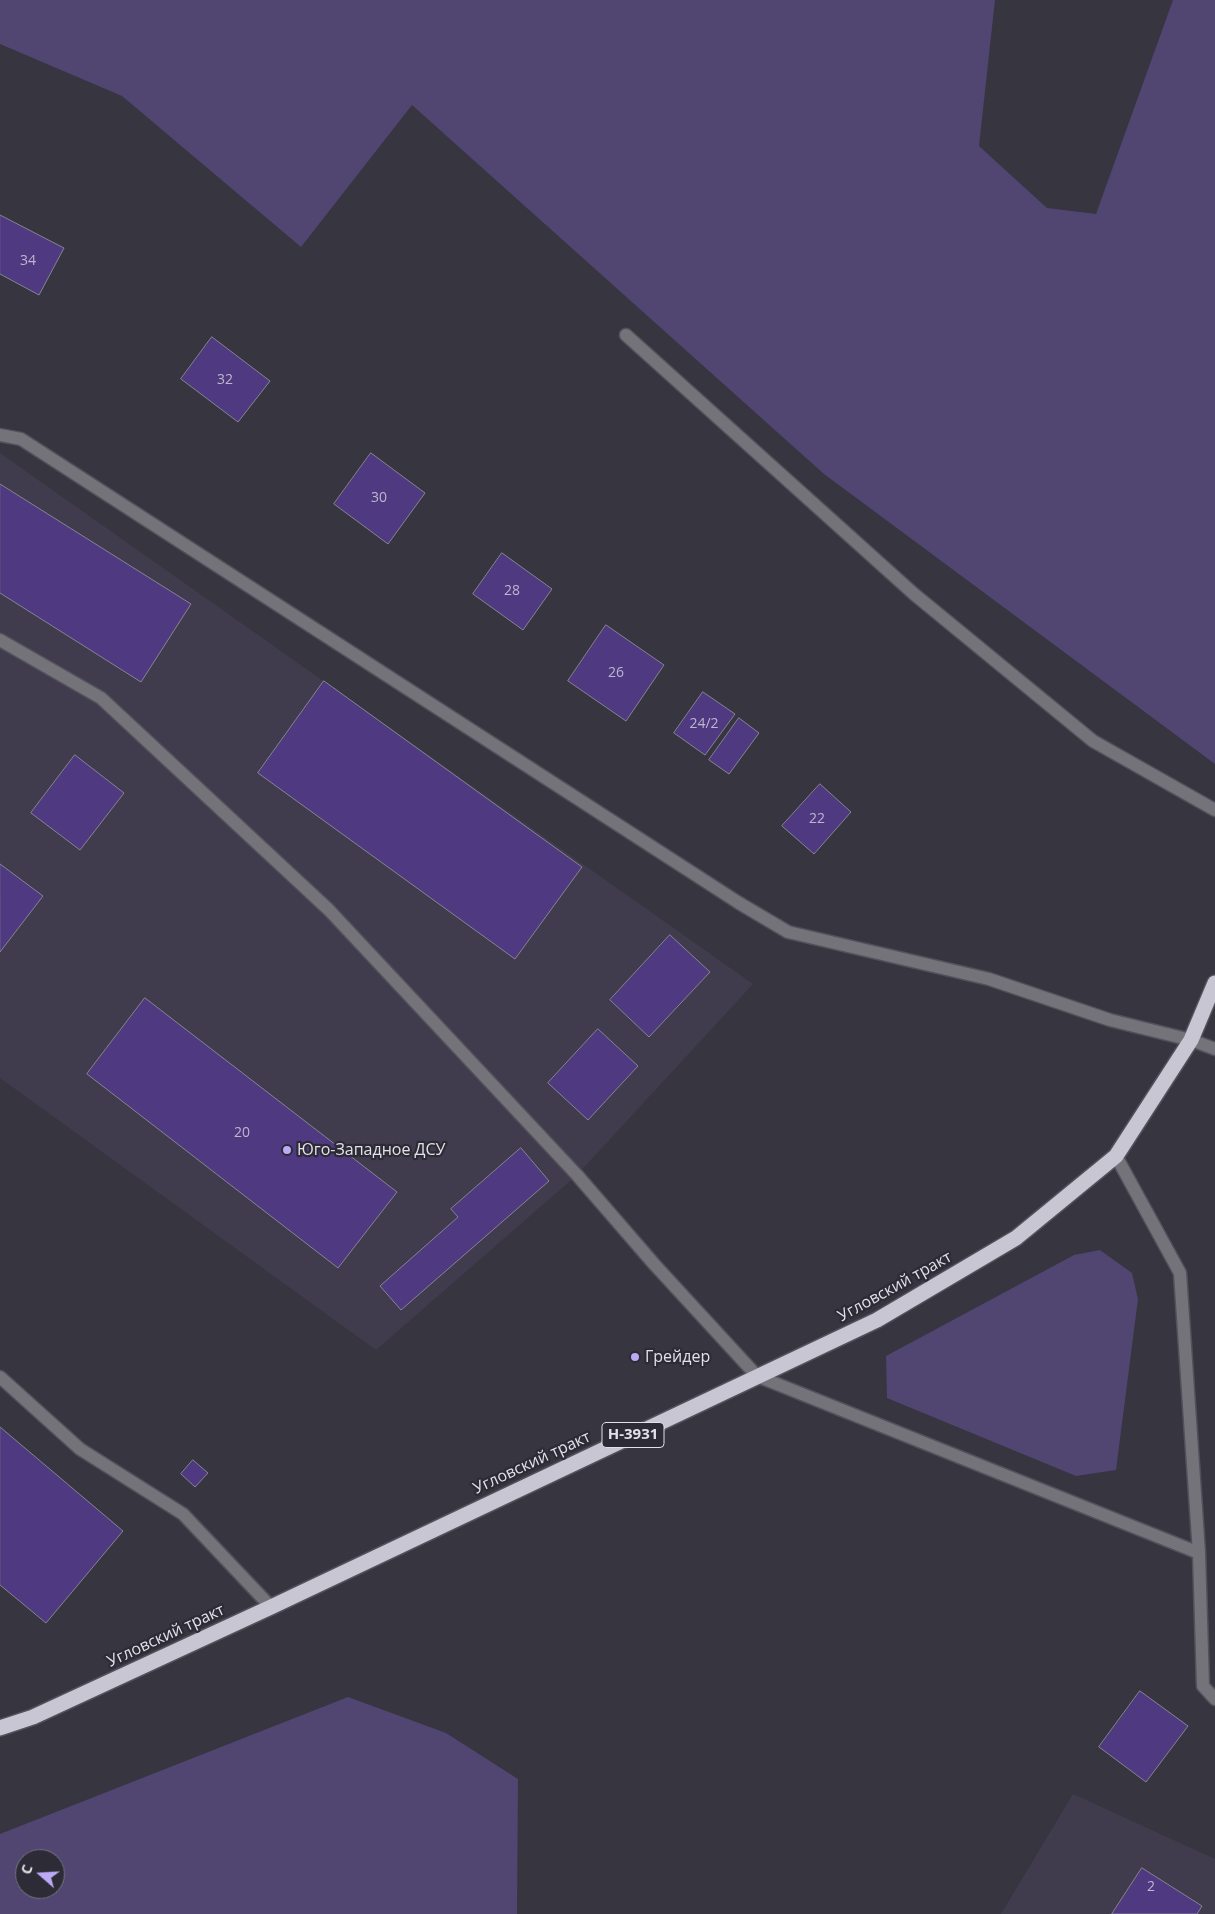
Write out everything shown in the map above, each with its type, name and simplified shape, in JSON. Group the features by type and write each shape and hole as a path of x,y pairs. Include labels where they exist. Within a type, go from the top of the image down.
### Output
{"highway":[{"name":"Угловский тракт","path":"0,1728 33,1717 271,1607 877,1320 1016,1238 1116,1156 1191,1040 1215,983"}],"street":[{"path":"626,335 914,594 1093,741 1215,810"},
{"path":"0,435 20,439 788,932 988,979 1110,1020 1191,1040 1215,1049"},
{"path":"0,640 101,698 329,910 577,1175 654,1264 757,1376 1199,1553"},
{"path":"1116,1156 1180,1273 1199,1553 1203,1686 1215,1700"},
{"path":"0,1377 80,1449 183,1514 271,1607"}],"shaded area":[{"path":"0,0 995,0 979,146 1047,208 1096,214 1173,0 1215,0 1215,764 824,474 412,105 301,247 122,96 0,44"},
{"name":"Юго-Западное ДСУ","path":"0,453 753,984 577,1175 376,1350 0,1078"},
{"path":"1100,1250 1132,1273 1138,1299 1116,1470 1076,1476 887,1398 886,1356 1074,1255"},
{"path":"348,1697 446,1733 518,1779 517,1914 0,1914 0,1834"},
{"path":"1073,1794 1215,1859 1215,1914 1001,1914"}],"building":[{"path":"0,215 64,248 39,295 0,274"},
{"path":"212,337 270,381 238,422 181,379"},
{"path":"371,453 425,493 388,544 334,504"},
{"path":"0,484 191,604 141,682 0,593"},
{"path":"502,553 552,589 523,630 473,594"},
{"path":"606,625 664,665 626,721 568,681"},
{"path":"324,681 582,867 515,959 258,773"},
{"path":"703,692 735,714 705,755 674,733"},
{"path":"739,718 759,733 729,774 709,760"},
{"path":"75,755 124,793 80,850 31,813"},
{"path":"820,784 851,812 814,854 782,826"},
{"path":"0,864 43,896 0,952"},
{"path":"670,935 710,972 649,1037 610,1000"},
{"path":"145,998 397,1192 338,1268 87,1074"},
{"path":"598,1029 638,1066 588,1120 548,1083"},
{"path":"521,1148 549,1181 401,1310 380,1286 458,1217 451,1209"},
{"path":"0,1427 123,1531 46,1623 0,1585"},
{"path":"193,1460 208,1473 195,1487 181,1474"},
{"path":"1140,1691 1188,1726 1146,1782 1099,1747"},
{"path":"1142,1868 1202,1906 1197,1914 1112,1914"}],"place":[{"name":"Юго-Западное ДСУ","path":"287,1150"},
{"name":"Грейдер","path":"635,1357"}]}
